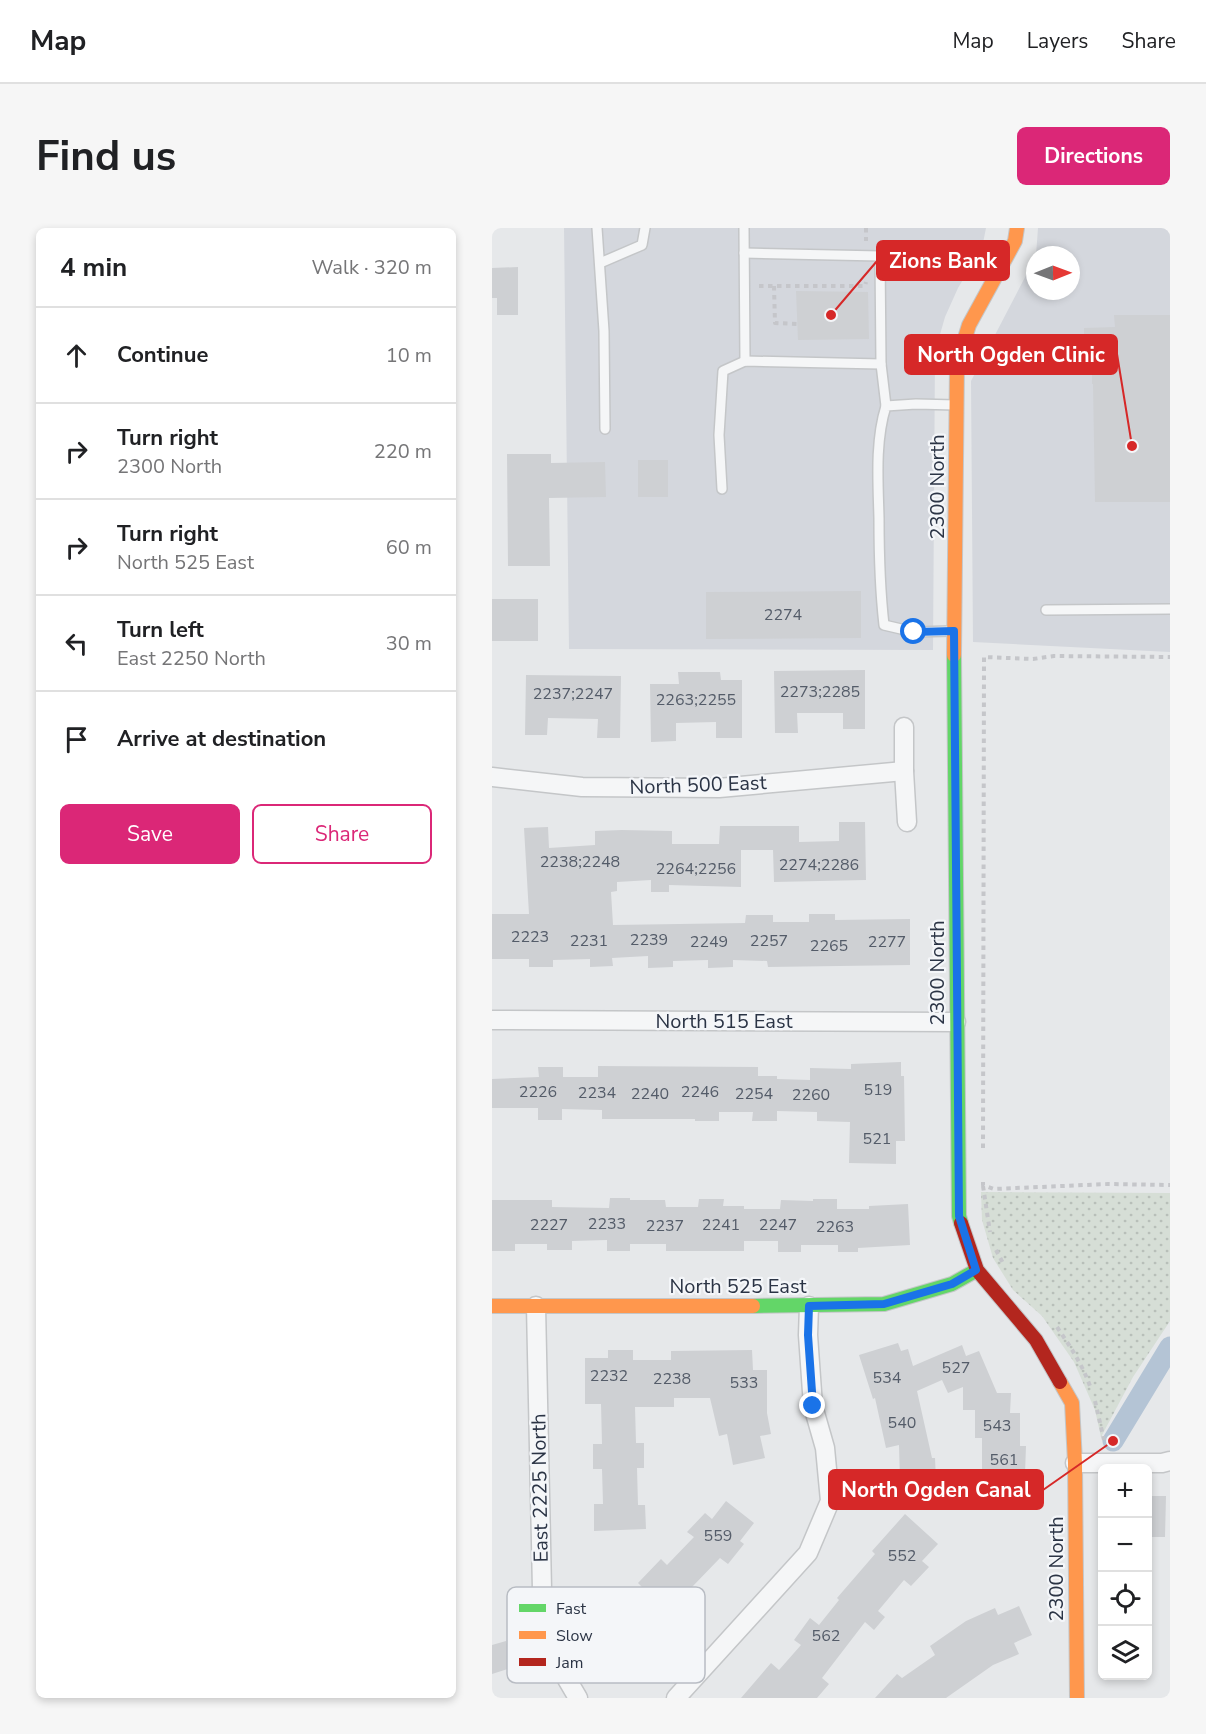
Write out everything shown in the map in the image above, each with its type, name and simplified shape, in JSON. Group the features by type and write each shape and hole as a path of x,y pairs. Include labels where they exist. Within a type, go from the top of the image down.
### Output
{"street":[{"name":"2300 North","path":"1017,228 1015,242 969,325 957,364 954,631 959,1216 976,1270 1036,1340 1072,1403 1075,1463 1077,1698"},
{"path":"904,727 907,822"},
{"name":"North 500 East","path":"492,777 582,787 719,788 904,771"},
{"name":"North 515 East","path":"492,1020 956,1022"},
{"name":"North 525 East","path":"492,1305 809,1306 884,1304 952,1284 976,1270"},
{"name":"East 2225 North","path":"536,1306 542,1587"},
{"path":"705,1666 808,1553 830,1501 825,1448 813,1406 808,1335 809,1306"},
{"path":"1075,1463 1162,1463 1170,1461"},
{"name":"East 2225 North","path":"569,1683 578,1698"},
{"path":"676,1698 690,1683"}],"lane":[{"path":"597,228 604,332 605,429"},
{"path":"600,263 642,246 645,228"},
{"path":"744,228 745,361"},
{"path":"744,253 880,256 881,363 886,406 880,426 878,494 880,596 884,625 914,632 954,631"},
{"path":"722,489 719,435 723,372 745,361 881,363"},
{"path":"886,406 957,405"},
{"path":"1046,610 1170,609"}],"path":[{"path":"866,228 866,241"},
{"path":"759,286 866,286 867,278"},
{"path":"774,286 775,323 799,324"},
{"path":"983,1150 984,657 1033,659 1170,657"},
{"path":"983,1173 983,1185 994,1189 1170,1185"}],"shaded area":[{"path":"564,228 986,228 982,248 958,288 945,317 935,352 933,650 569,649"},
{"path":"1038,228 1170,228 1170,652 973,642 971,381 1026,275 1026,300 1080,300 1080,246 1037,246"},
{"path":"981,1192 1170,1193 1170,1321 1133,1377 1101,1437 1095,1410 1074,1362 1042,1316 1013,1290 993,1258 982,1220"}],"building":[{"path":"518,267 518,315 497,315 497,298 492,298 492,268"},
{"path":"796,291 868,292 869,339 798,340"},
{"path":"1114,315 1170,315 1170,502 1095,502 1092,370 1067,370 1067,347 1084,346 1084,328 1115,327"},
{"path":"507,454 551,454 551,463 605,462 606,497 549,498 550,566 508,566"},
{"path":"638,460 668,460 668,497 638,497"},
{"path":"861,591 861,638 706,639 706,592"},
{"path":"492,599 538,599 538,641 492,641"},
{"path":"865,670 865,729 843,729 843,713 797,713 798,733 775,733 774,671"},
{"path":"678,672 720,672 721,680 742,680 742,738 716,738 716,722 676,723 676,741 651,742 650,684 679,684"},
{"path":"526,675 621,676 620,738 597,738 598,719 548,718 547,735 525,735"},
{"path":"839,822 865,822 866,880 774,882 773,850 741,850 741,887 669,885 669,892 651,892 651,880 617,882 617,891 611,892 613,925 745,923 746,915 773,915 773,922 809,922 809,914 835,914 835,920 910,919 910,965 768,967 767,961 733,960 733,967 708,968 708,960 673,961 673,967 648,968 648,956 612,958 613,966 590,967 590,959 553,960 553,967 529,967 529,959 492,959 492,914 529,914 524,828 548,827 549,848 595,845 595,831 622,830 672,831 672,844 719,844 720,826 799,826 799,842 839,841"},
{"path":"901,1062 901,1076 904,1076 905,1141 896,1141 896,1164 849,1163 850,1122 817,1121 817,1112 777,1111 777,1121 752,1121 753,1112 719,1112 719,1121 695,1121 695,1119 602,1119 602,1110 562,1109 562,1120 538,1120 538,1108 492,1108 492,1079 539,1077 538,1067 563,1067 563,1077 598,1077 598,1066 758,1067 758,1076 810,1080 810,1068 851,1069 851,1064"},
{"path":"610,1198 665,1200 666,1207 698,1207 699,1199 724,1199 723,1206 744,1206 744,1209 780,1209 781,1200 813,1201 813,1199 837,1199 837,1209 869,1209 869,1206 908,1204 910,1245 858,1248 858,1252 838,1252 838,1245 801,1245 801,1252 778,1252 778,1241 744,1241 744,1251 666,1251 666,1244 630,1244 630,1251 607,1251 607,1240 572,1241 572,1250 547,1250 547,1244 515,1244 515,1251 492,1251 492,1200 552,1200 552,1207 609,1208"},
{"path":"898,1343 901,1351 908,1349 913,1366 962,1345 966,1356 979,1351 997,1393 1011,1393 1010,1413 1020,1413 1020,1446 1026,1446 1025,1474 1016,1474 1016,1498 971,1498 972,1473 982,1473 982,1438 975,1438 975,1410 963,1410 963,1387 948,1393 942,1380 917,1391 932,1458 935,1458 937,1503 893,1505 892,1482 900,1482 899,1445 886,1448 875,1398 873,1399 859,1355"},
{"path":"608,1350 633,1350 633,1360 671,1360 671,1351 752,1350 753,1370 767,1370 767,1413 771,1434 760,1436 765,1458 733,1465 727,1434 719,1436 710,1398 674,1398 674,1407 635,1407 636,1443 644,1443 644,1468 637,1468 638,1505 645,1505 646,1529 594,1531 594,1504 603,1504 602,1469 593,1469 593,1444 602,1444 601,1404 585,1404 585,1358 608,1358"},
{"path":"1152,1496 1166,1496 1165,1537 1152,1537"},
{"path":"726,1501 754,1523 740,1541 744,1544 728,1564 720,1558 692,1587 642,1587 638,1583 661,1559 667,1565 694,1537 687,1532 705,1513 712,1519"},
{"path":"905,1514 938,1544 922,1561 929,1567 911,1586 904,1580 878,1611 885,1617 874,1630 865,1622 822,1678 829,1684 817,1698 741,1698 771,1663 779,1670 801,1645 794,1640 810,1618 819,1625 839,1600 837,1598 875,1554 872,1551"},
{"path":"1019,1606 1032,1635 1014,1643 1019,1654 993,1665 946,1698 875,1698 897,1674 902,1678 935,1655 930,1646 966,1621 995,1608 998,1615"},
{"path":"506,1641 507,1644 507,1669 492,1674 492,1645"}],"waterway":[{"path":"1113,1441 1170,1347"}],"traffic: fast":[{"path":"954,655 959,1216 961,1223"},
{"path":"753,1306 884,1304 952,1284 977,1270"}],"traffic: slow":[{"path":"954,655 957,364 969,325 1015,241 1017,228"},
{"path":"492,1306 753,1306"},
{"path":"1060,1382 1072,1403 1075,1463 1077,1698"}],"traffic: jam":[{"path":"961,1223 977,1270 1036,1340 1060,1382"}],"place":[{"name":"Zions Bank","path":"831,315"},
{"name":"North Ogden Clinic","path":"1132,446"},
{"name":"North Ogden Canal","path":"1113,1441"}],"route":[{"path":"813,1406 808,1335 809,1306 884,1304 952,1284 976,1270 959,1216 954,631 914,632"}]}
